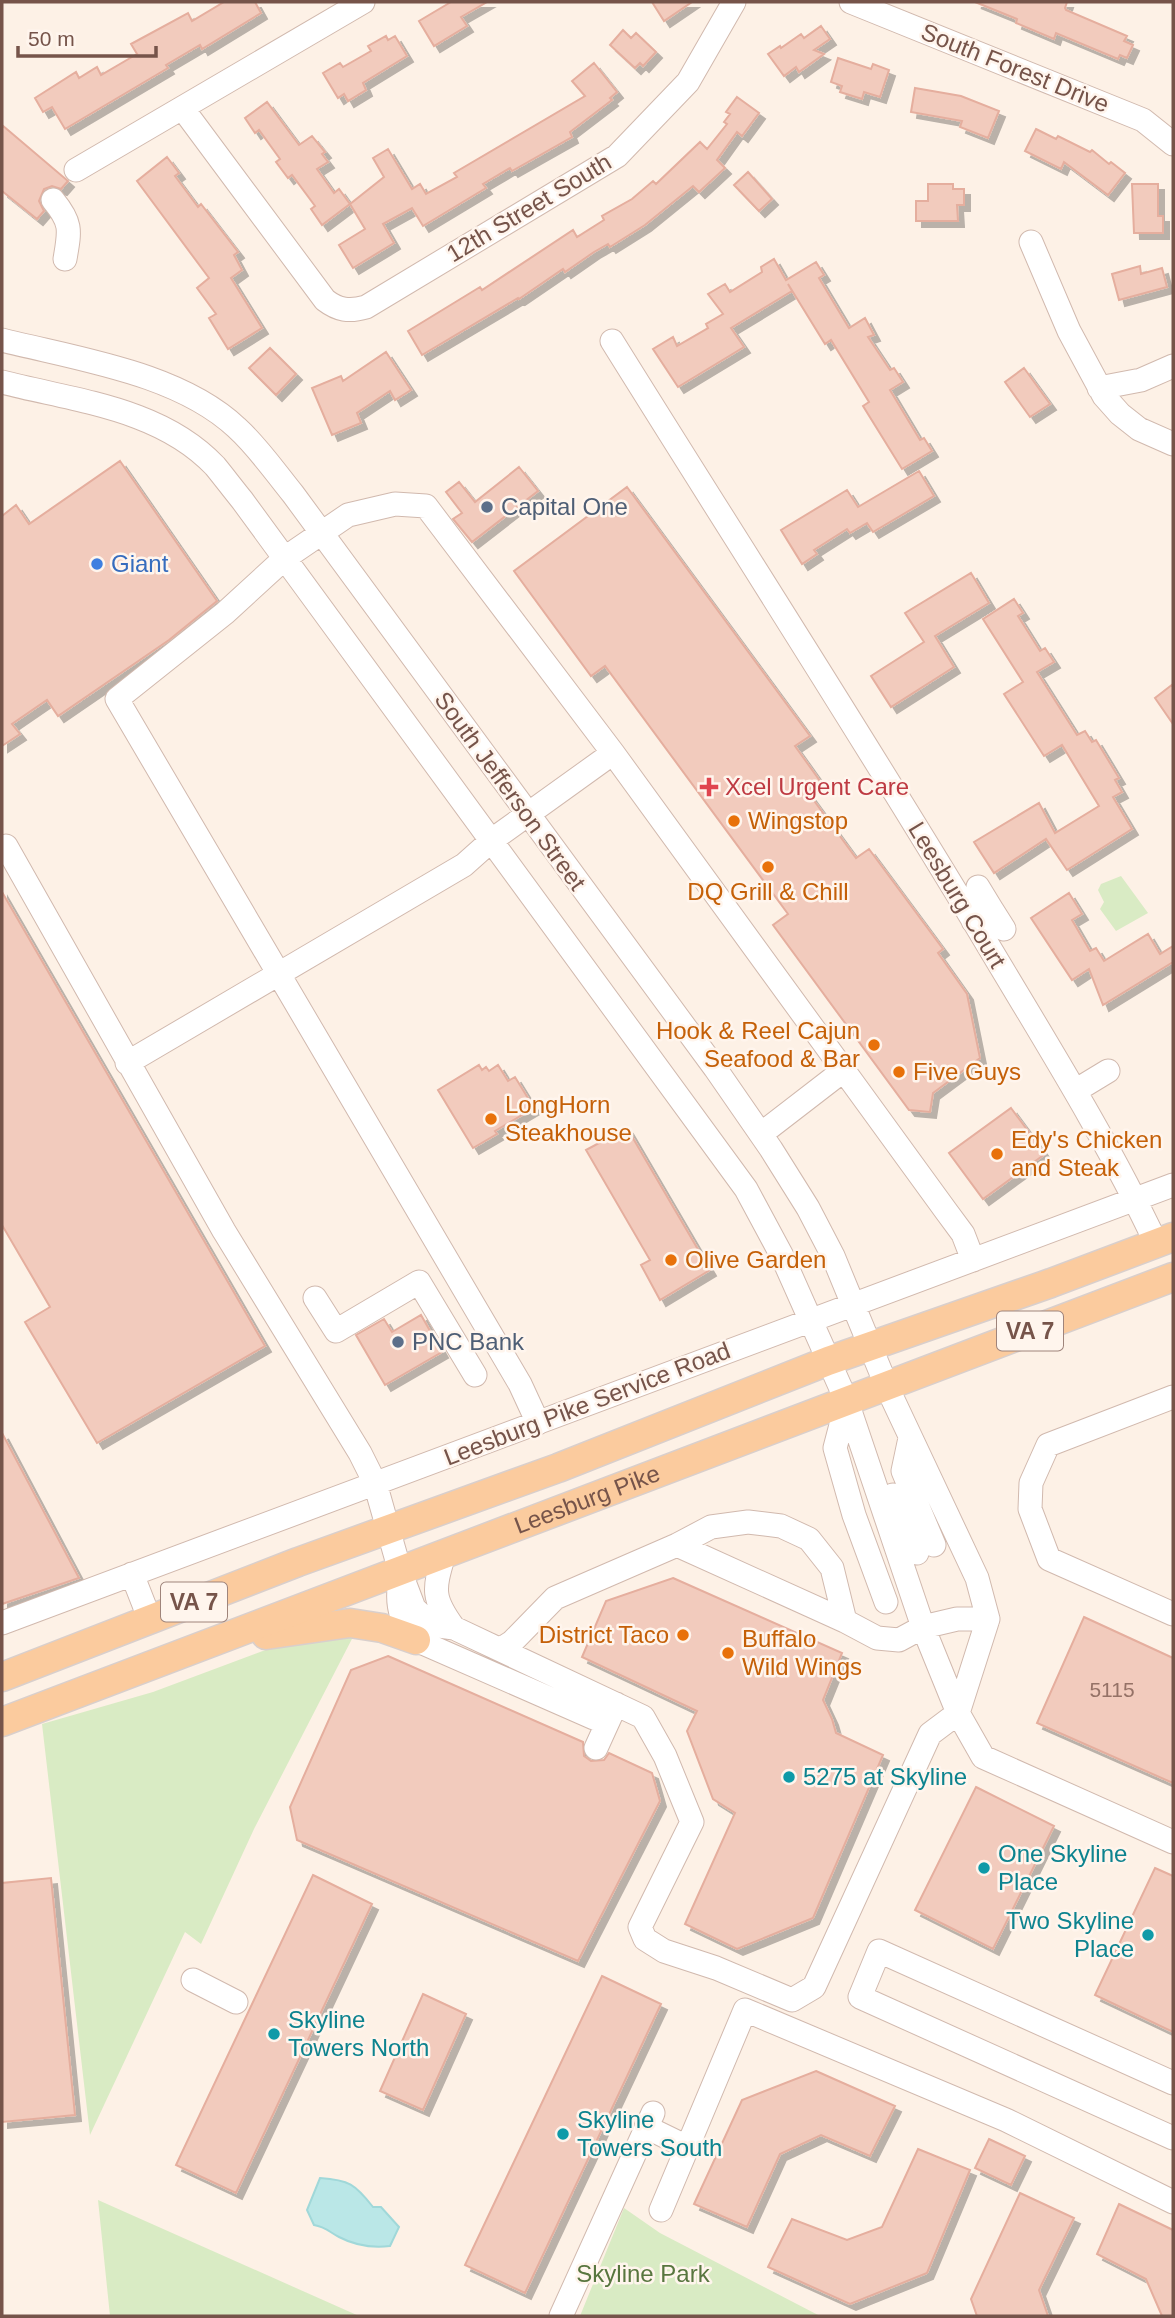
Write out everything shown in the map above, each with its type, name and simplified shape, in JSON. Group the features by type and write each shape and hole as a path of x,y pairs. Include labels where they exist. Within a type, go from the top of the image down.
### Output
{"main road":[{"name":"Leesburg Pike","path":"2,1677 298,1562 558,1468 828,1361 1165,1240"},
{"name":"Leesburg Pike","path":"2,1722 1173,1277"},
{"path":"204,1645 350,1623 382,1628 416,1640"}],"street":[{"path":"76,170 363,2"},
{"name":"12th Street South","path":"183,108 325,300 344,310 366,307 617,156 688,82 734,2"},
{"name":"South Forest Drive","path":"850,2 1143,120 1173,144"},
{"path":"53,200 67,216 69,236 65,259"},
{"path":"1032,244 1069,331 1099,388 1120,414 1139,429 1173,444"},
{"name":"South Jefferson Street","path":"2,340 120,370 186,393 237,428 285,484 761,1134 808,1208 832,1255 869,1348 910,1438 977,1578 988,1619"},
{"name":"Leesburg Court","path":"612,341 684,443 920,821 990,920 1075,1091 1135,1199 1165,1240"},
{"path":"1099,388 1141,380 1173,366"},
{"name":"South Jefferson Street","path":"2,382 105,406 154,423 214,465 285,558 746,1189 782,1256 847,1402 923,1627 958,1713 983,1757 1173,1842"},
{"path":"538,1423 520,1384 117,699 225,613 285,558 348,515 395,504 426,506 613,753 963,1234 973,1260"},
{"path":"127,1063 464,865 492,841 613,753"},
{"path":"6,846 224,1231 351,1438 375,1483 411,1603 420,1616 432,1625 454,1628 501,1648 643,1717 665,1756 692,1822 640,1927 645,1939 664,1951 716,1968 792,2000 814,1987 930,1734 958,1713 988,1619 957,1619 923,1627 899,1640 877,1638 845,1620 677,1545"},
{"path":"978,887 990,920"},
{"path":"761,1134 844,1070"},
{"path":"1075,1091 1108,1071"},
{"name":"Leesburg Pike Service Road","path":"2,1623 1173,1185"},
{"path":"315,1298 336,1331 419,1282 474,1375"},
{"path":"1173,1397 1048,1445 1031,1483 1030,1509 1049,1559 1173,1614"},
{"path":"847,1402 835,1448 854,1515 886,1602"},
{"path":"866,1459 886,1478 925,1549 903,1471 910,1438"},
{"path":"501,1648 512,1642 555,1598 677,1545 711,1527 748,1522 781,1526 809,1539 832,1568 845,1620"},
{"path":"444,1554 435,1593 438,1605 454,1628"},
{"path":"400,1572 397,1604 403,1622 416,1640 594,1718"},
{"path":"132,1574 150,1620"},
{"path":"596,1748 616,1704"},
{"path":"1173,2083 879,1951 860,1997 1173,2138"},
{"path":"193,1980 236,2002"},
{"path":"661,2210 745,2010 1006,2120 1173,2202"},
{"path":"561,2316 650,2120 687,2147"}],"green space":[{"path":"1121,876 1148,913 1116,931 1100,909 1104,902 1098,890 1101,884"},
{"path":"355,1633 254,1829 201,1944 185,1932 90,2135 42,1724 153,1692 287,1642"},
{"path":"98,2200 359,2316 110,2316"},
{"name":"Skyline Park","path":"624,2208 660,2233 820,2316 580,2316"}],"water":[{"path":"320,2178 351,2185 373,2207 381,2207 399,2227 390,2246 358,2244 314,2225 307,2210"}],"building":[{"path":"224,2 255,2 261,13 202,49 200,45 166,65 168,68 65,129 52,107 43,112 35,98 76,72 79,78 97,67 101,75 137,54 131,44 188,13 192,21"},
{"path":"451,2 487,2 461,17 467,26 434,46 419,21"},
{"path":"652,2 692,2 664,21"},
{"path":"975,2 1067,2 1066,10 1127,36 1124,41 1133,45 1127,58 1120,55 1118,59 1056,33 1054,39 1016,23 1017,19"},
{"path":"821,26 830,39 814,50 824,54 799,72 796,67 784,76 768,54 801,34 804,38"},
{"path":"623,30 631,38 636,33 656,52 643,66 640,63 635,68 610,45"},
{"path":"386,36 388,40 395,36 407,56 363,83 366,90 348,101 344,94 338,98 323,73 340,63 343,67 371,51 368,46"},
{"path":"838,58 871,69 873,64 889,70 880,97 864,92 862,99 840,92 842,86 831,82"},
{"path":"594,63 617,92 610,98 612,100 570,132 572,137 483,184 486,188 423,226 412,208 383,224 394,243 353,268 339,245 365,229 350,204 384,177 373,158 388,149 412,189 420,184 426,194 457,177 454,173 585,96 572,81"},
{"path":"915,88 961,96 999,111 988,138 960,127 962,121 911,112"},
{"path":"737,97 759,113 742,136 737,132 717,160 725,168 699,192 693,186 645,225 610,247 608,244 565,272 563,269 519,299 422,355 408,331 480,287 482,290 573,230 577,237 604,220 602,216 632,199 653,181 656,184 700,142 707,149 727,124 724,122 730,114 726,112"},
{"path":"267,102 299,145 312,136 325,152 322,154 328,162 317,169 334,193 339,189 350,204 322,225 311,209 315,206 292,175 288,178 276,162 280,159 259,130 255,133 245,118"},
{"path":"2,125 68,181 61,189 52,186 44,189 39,201 44,211 37,219 2,191"},
{"path":"1036,129 1056,139 1058,136 1090,152 1092,150 1125,173 1108,195 1064,162 1061,169 1025,151"},
{"path":"167,157 179,173 175,176 198,207 201,204 238,252 234,255 242,270 231,278 262,328 228,349 209,318 216,314 197,288 209,278 137,181"},
{"path":"748,172 772,199 759,211 734,185"},
{"path":"928,184 953,184 953,189 964,189 964,205 957,205 958,221 916,221 916,201 928,201"},
{"path":"1132,184 1158,184 1158,216 1163,216 1163,233 1134,233"},
{"path":"774,259 786,280 816,262 824,275 819,278 849,328 865,318 874,335 868,337 890,370 894,368 903,382 890,390 920,440 924,438 932,451 902,469 863,406 869,402 831,340 825,344 788,284 792,291 731,328 744,347 678,387 653,349 673,337 677,346 708,328 706,324 723,314 708,294 725,284 730,292 762,272 761,267"},
{"path":"1140,266 1141,274 1162,268 1167,287 1119,300 1112,274"},
{"path":"270,348 296,374 276,395 249,368"},
{"path":"386,352 411,390 395,400 390,391 357,413 361,423 332,435 312,388 341,376 343,381"},
{"path":"1024,368 1050,404 1030,417 1005,382"},
{"name":"Giant","path":"120,461 217,601 169,640 58,716 47,700 12,724 20,734 2,746 2,516 16,505 29,524"},
{"name":"Capital One","path":"519,467 538,491 472,542 453,519 462,513 446,492 459,482 475,502"},
{"path":"919,471 934,496 873,532 867,523 850,533 847,529 814,550 817,554 802,564 781,530 847,490 858,507"},
{"path":"627,487 810,736 795,746 820,781 807,791 856,858 869,849 943,949 938,953 967,994 980,1058 933,1093 930,1112 909,1110 773,925 788,914 605,666 591,676 514,571"},
{"path":"971,573 989,603 935,636 954,667 891,707 871,676 924,642 905,613"},
{"path":"1014,599 1023,613 1018,616 1040,651 1045,648 1054,662 1037,672 1077,735 1085,731 1092,742 1096,740 1119,778 1115,780 1122,792 1113,797 1132,829 1067,870 1046,839 994,873 974,842 1039,803 1055,833 1099,806 1062,745 1044,756 1004,694 1023,682 983,619"},
{"path":"1173,684 1173,724 1155,698"},
{"path":"2,892 265,1346 97,1443 25,1322 50,1307 2,1225"},
{"path":"1069,893 1082,914 1072,920 1090,951 1096,948 1104,961 1148,934 1160,954 1173,946 1173,962 1103,1005 1089,969 1072,980 1031,918"},
{"path":"479,1065 482,1070 486,1067 489,1071 498,1065 508,1081 515,1077 534,1108 495,1131 497,1134 473,1148 438,1090"},
{"name":"Edy's Chicken and Steak","path":"1011,1108 1045,1154 983,1199 949,1153"},
{"path":"627,1128 710,1270 660,1300 641,1265 650,1260 586,1150"},
{"name":"PNC Bank","path":"421,1315 442,1352 385,1385 356,1335 384,1319 392,1332"},
{"path":"2,1433 79,1578 2,1604"},
{"name":"5275 at Skyline","path":"673,1578 842,1653 823,1700 836,1733 883,1755 813,1918 737,1949 685,1924 735,1813 713,1799 687,1731 697,1711 582,1657 606,1601"},
{"path":"1084,1617 1173,1658 1173,1783 1037,1723"},
{"path":"388,1656 583,1742 584,1756 591,1761 604,1760 609,1753 652,1773 660,1801 578,1961 297,1840 290,1807 351,1670"},
{"name":"One Skyline Place","path":"976,1787 1054,1826 993,1949 915,1910"},
{"name":"Two Skyline Place","path":"1155,1868 1173,1876 1173,2032 1095,1995"},
{"name":"Skyline Towers North","path":"313,1875 372,1904 236,2193 176,2165"},
{"path":"51,1878 75,2115 2,2122 2,1883"},
{"name":"Skyline Towers South","path":"602,1976 661,2004 525,2293 465,2265"},
{"path":"423,1994 466,2014 423,2110 380,2091"},
{"path":"816,2071 895,2106 870,2156 821,2135 780,2154 747,2227 694,2204 742,2100"},
{"path":"989,2139 1025,2156 1011,2185 975,2168"},
{"path":"918,2149 970,2170 927,2273 850,2304 768,2267 792,2219 847,2240 882,2227"},
{"path":"1020,2193 1074,2218 1039,2290 1048,2316 977,2316 971,2299"},
{"path":"1119,2204 1173,2230 1173,2316 1162,2316 1146,2279 1097,2254"}],"place":[{"name":"Capital One","path":"487,507"},
{"name":"Giant","path":"97,564"},
{"name":"Xcel Urgent Care","path":"709,787"},
{"name":"Wingstop","path":"734,821"},
{"name":"DQ Grill & Chill","path":"768,867"},
{"name":"Hook & Reel Cajun Seafood & Bar","path":"874,1045"},
{"name":"Five Guys","path":"899,1072"},
{"name":"LongHorn Steakhouse","path":"491,1119"},
{"name":"Edy's Chicken and Steak","path":"997,1154"},
{"name":"Olive Garden","path":"671,1260"},
{"name":"PNC Bank","path":"398,1342"},
{"name":"District Taco","path":"683,1635"},
{"name":"Buffalo Wild Wings","path":"728,1653"},
{"name":"5275 at Skyline","path":"789,1777"},
{"name":"One Skyline Place","path":"984,1868"},
{"name":"Two Skyline Place","path":"1148,1935"},
{"name":"Skyline Towers North","path":"274,2034"},
{"name":"Skyline Towers South","path":"563,2134"}]}
